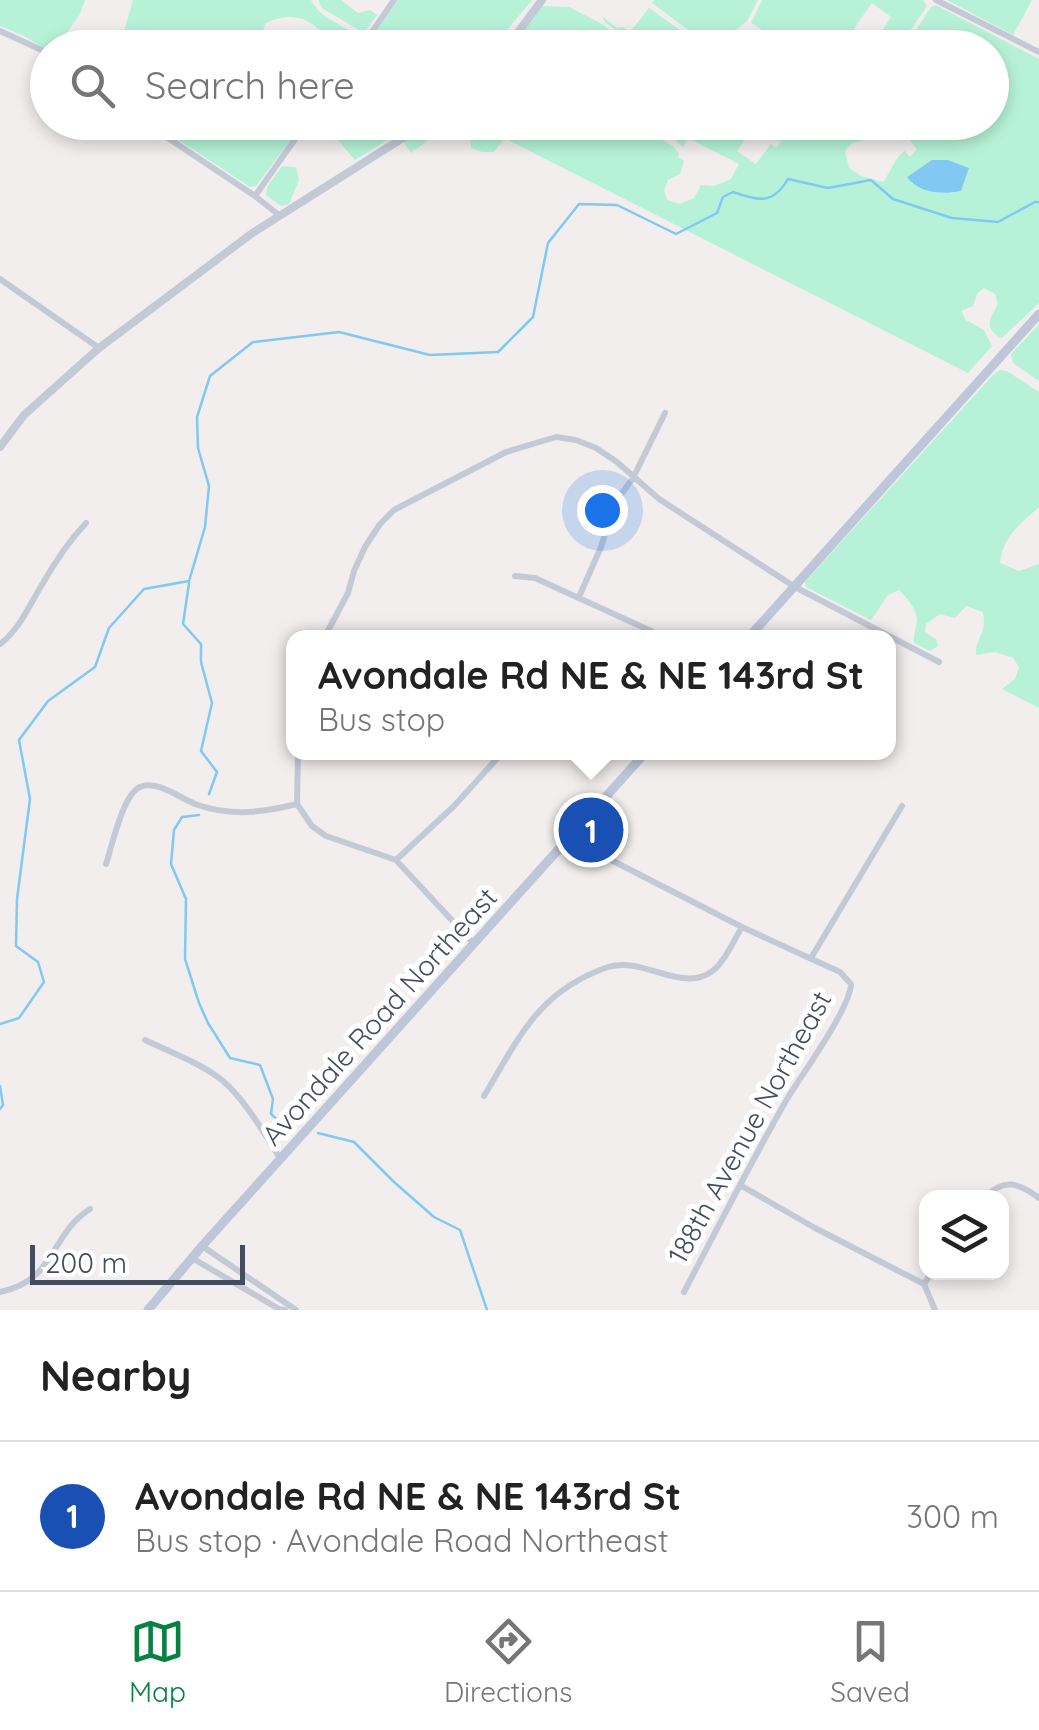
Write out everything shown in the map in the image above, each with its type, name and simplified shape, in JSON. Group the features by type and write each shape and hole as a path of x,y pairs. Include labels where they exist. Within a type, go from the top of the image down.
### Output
{"main road":[{"path":"755,630 1039,314"},
{"name":"Avondale Road Northeast","path":"148,1310 639,760"}],"street":[{"path":"373,30 394,0"},
{"path":"520,30 542,0"},
{"path":"936,0 995,30"},
{"path":"0,30 30,44"},
{"path":"1009,37 1039,52"},
{"path":"171,140 280,216"},
{"path":"256,196 295,140"},
{"path":"0,447 24,414 99,348 252,234 400,140"},
{"path":"0,279 99,348"},
{"path":"579,597 602,548 615,503 633,478 664,413"},
{"path":"328,630 348,593 365,547 394,510 506,452 556,436 596,448 660,499 796,586 878,630"},
{"path":"0,644 23,620 73,536 86,523"},
{"path":"515,576 535,578 650,630"},
{"path":"896,640 938,662"},
{"path":"298,760 298,804 304,817 326,836 396,860 473,944"},
{"path":"396,860 496,760"},
{"path":"106,864 128,800 141,786 151,785 199,806 227,812 260,812 298,804"},
{"path":"570,838 742,927 811,958 902,806"},
{"path":"484,1096 533,1016 569,984 610,966 628,964 677,978 708,974 742,927"},
{"name":"188th Avenue Northeast","path":"684,1292 851,990 851,984 840,972 811,958"},
{"path":"145,1040 221,1080 240,1099 281,1159"},
{"path":"993,1190 1009,1184 1039,1198"},
{"path":"740,1185 924,1284 934,1310"},
{"path":"0,1292 24,1285 35,1277 76,1218 90,1209"},
{"path":"202,1246 296,1310"},
{"path":"192,1258 285,1310"},
{"path":"924,1284 927,1280"}],"green space":[{"path":"0,0 85,0 69,30 30,30 30,40 0,26"},
{"path":"133,0 311,0 321,13 348,30 322,30 289,17 266,23 263,30 125,30"},
{"path":"318,0 341,0 358,13 370,10 377,15 366,30 359,30 322,8"},
{"path":"398,0 532,0 507,30 377,30"},
{"path":"758,0 747,21 736,30 688,30 652,3"},
{"path":"762,0 923,0 927,6 911,30 883,30 891,17 872,3 853,30 762,30 751,23"},
{"path":"947,0 1032,0 1013,35"},
{"path":"936,5 984,30 916,30"},
{"path":"542,6 569,7 610,30 524,30"},
{"path":"649,8 680,30 632,30"},
{"path":"602,16 617,28 627,30 616,30"},
{"path":"1009,43 1039,59 1039,303 1002,338 990,327 998,304 995,294 984,288 977,294 973,306 961,311 966,320 984,330 992,346 968,373 508,140 663,140 673,146 684,161 680,174 668,180 664,190 667,200 680,204 694,198 701,185 714,186 731,179 739,164 692,140 745,140 737,151 756,164 771,144 776,148 782,140 863,140 852,143 845,151 849,168 883,182 901,154 905,151 910,157 917,149 910,140 1009,140","holes":["948,160 969,168 961,191 936,192 911,183"]},
{"path":"179,140 290,140 256,186 250,187"},
{"path":"338,140 387,140 355,160"},
{"path":"405,140 428,140 411,153"},
{"path":"470,140 503,140 494,152 471,148"},
{"path":"282,166 296,167 299,180 289,204 281,206 266,195"},
{"path":"1039,324 1039,381 1013,363 1011,354"},
{"path":"1000,370 1039,392 1039,507 1009,538 1000,563 1019,571 1039,564 1039,708 1002,689 1015,679 1019,667 1013,658 995,652 976,655 984,626 983,612 966,606 955,618 940,614 926,624 925,632 936,639 938,646 930,651 914,643 916,615 899,590 888,595 871,620 806,587 805,582"}],"water":[{"path":"932,160 948,160 969,168 961,191 931,192 907,177"}],"waterway":[{"path":"0,1024 19,1018 44,982 38,962 16,946 17,899 30,799 19,740 48,701 95,667 109,628 144,589 189,581 205,527 209,486 198,448 197,417 210,376 253,342 339,332 430,355 498,352 533,317 548,243 579,204 617,205 676,234 717,213 723,197 733,192 764,199 777,193 788,179 828,188 871,180 893,199 952,218 998,222 1039,202"},
{"path":"189,583 183,624 201,644 201,662 212,703 201,751 217,772 209,794"},
{"path":"199,815 182,817 174,830 171,864 186,899 185,959 208,1023 230,1058 260,1065 273,1099 271,1114 281,1123 296,1123"},
{"path":"0,1086 0,1109"},
{"path":"318,1133 354,1142 434,1217 460,1230 487,1310"}],"place":[{"name":"Avondale Rd NE & NE 143rd St","path":"591,830"}]}
